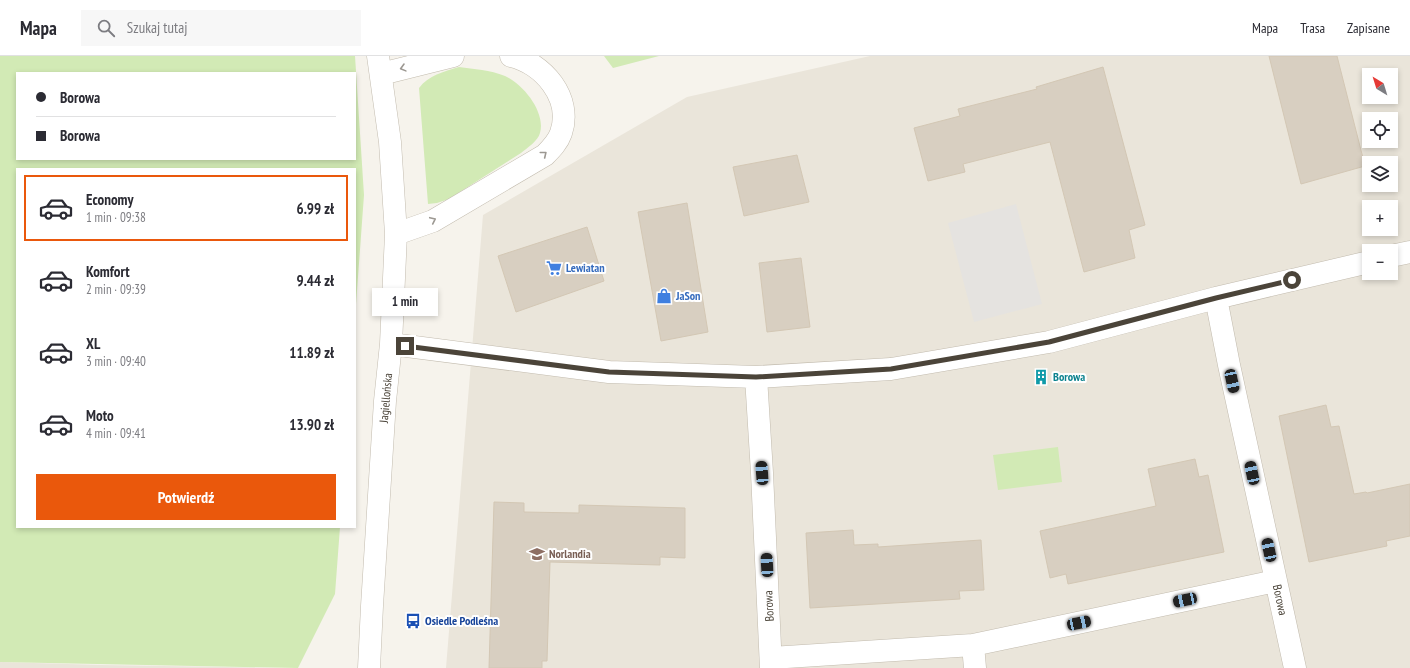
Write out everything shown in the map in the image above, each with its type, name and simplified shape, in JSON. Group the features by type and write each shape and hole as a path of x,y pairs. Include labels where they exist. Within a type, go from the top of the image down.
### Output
{"street":[{"path":"380,65 453,56"},
{"path":"396,234 432,221 545,155 555,145 561,133 564,115 562,99 553,84 539,70 519,58 511,56"},
{"name":"Jagiellońska","path":"369,668 384,417 391,344 396,234 390,142 380,65"},
{"path":"1398,255 1410,252"},
{"path":"391,344 609,372 756,377 891,369 1049,342 1216,298 1362,264"},
{"name":"Borowa","path":"1216,298 1294,668"},
{"name":"Borowa","path":"756,377 771,663"},
{"path":"771,663 973,645 1276,581"},
{"path":"973,645 975,668"}],"shaded area":[{"path":"870,56 1410,56 1410,668 446,668 483,215 687,97"},
{"path":"1016,204 1042,304 974,322 948,223"},
{"path":"0,662 101,665 283,668 0,668"}],"green space":[{"path":"0,56 355,56 364,195 356,304 356,168 16,168 16,528 340,528 335,594 298,668 0,662"},
{"path":"604,56 659,56 613,68"},
{"path":"459,67 494,72 505,76 519,85 532,100 540,116 540,133 535,142 521,153 449,199 428,204 419,88 432,77 442,72"},
{"path":"1058,447 1062,482 998,490 993,455"}],"building":[{"path":"1269,56 1337,56 1362,156 1362,167 1301,184"},
{"path":"1103,67 1145,225 1129,230 1135,258 1084,272 1050,142 963,164 965,172 928,181 914,128 960,116 958,109 1037,89 1036,87"},
{"path":"797,155 809,202 744,216 733,167"},
{"path":"687,203 708,332 661,341 638,212"},
{"path":"587,227 604,281 516,312 498,256"},
{"path":"801,258 810,327 767,332 759,263"},
{"path":"1326,405 1331,427 1339,426 1354,494 1367,493 1410,484 1410,536 1386,541 1387,546 1309,562 1279,416"},
{"path":"1195,459 1199,477 1208,475 1224,552 1068,584 1066,574 1050,578 1040,531 1156,506 1148,469"},
{"path":"494,502 524,503 524,512 579,513 579,505 685,508 685,558 660,557 660,565 550,562 547,661 542,661 542,668 489,668"},
{"path":"853,530 854,545 878,544 878,547 981,540 984,590 959,591 960,599 810,608 806,533"}],"place":[{"name":"Lewiatan","path":"554,268"},
{"name":"JaSon","path":"664,296"},
{"name":"Borowa","path":"1041,377"},
{"name":"Norlandia","path":"537,554"},
{"name":"Osiedle Podleśna","path":"413,621"}],"route":[{"path":"405,346 609,372 756,377 891,369 1049,342 1216,298 1292,280"}]}
